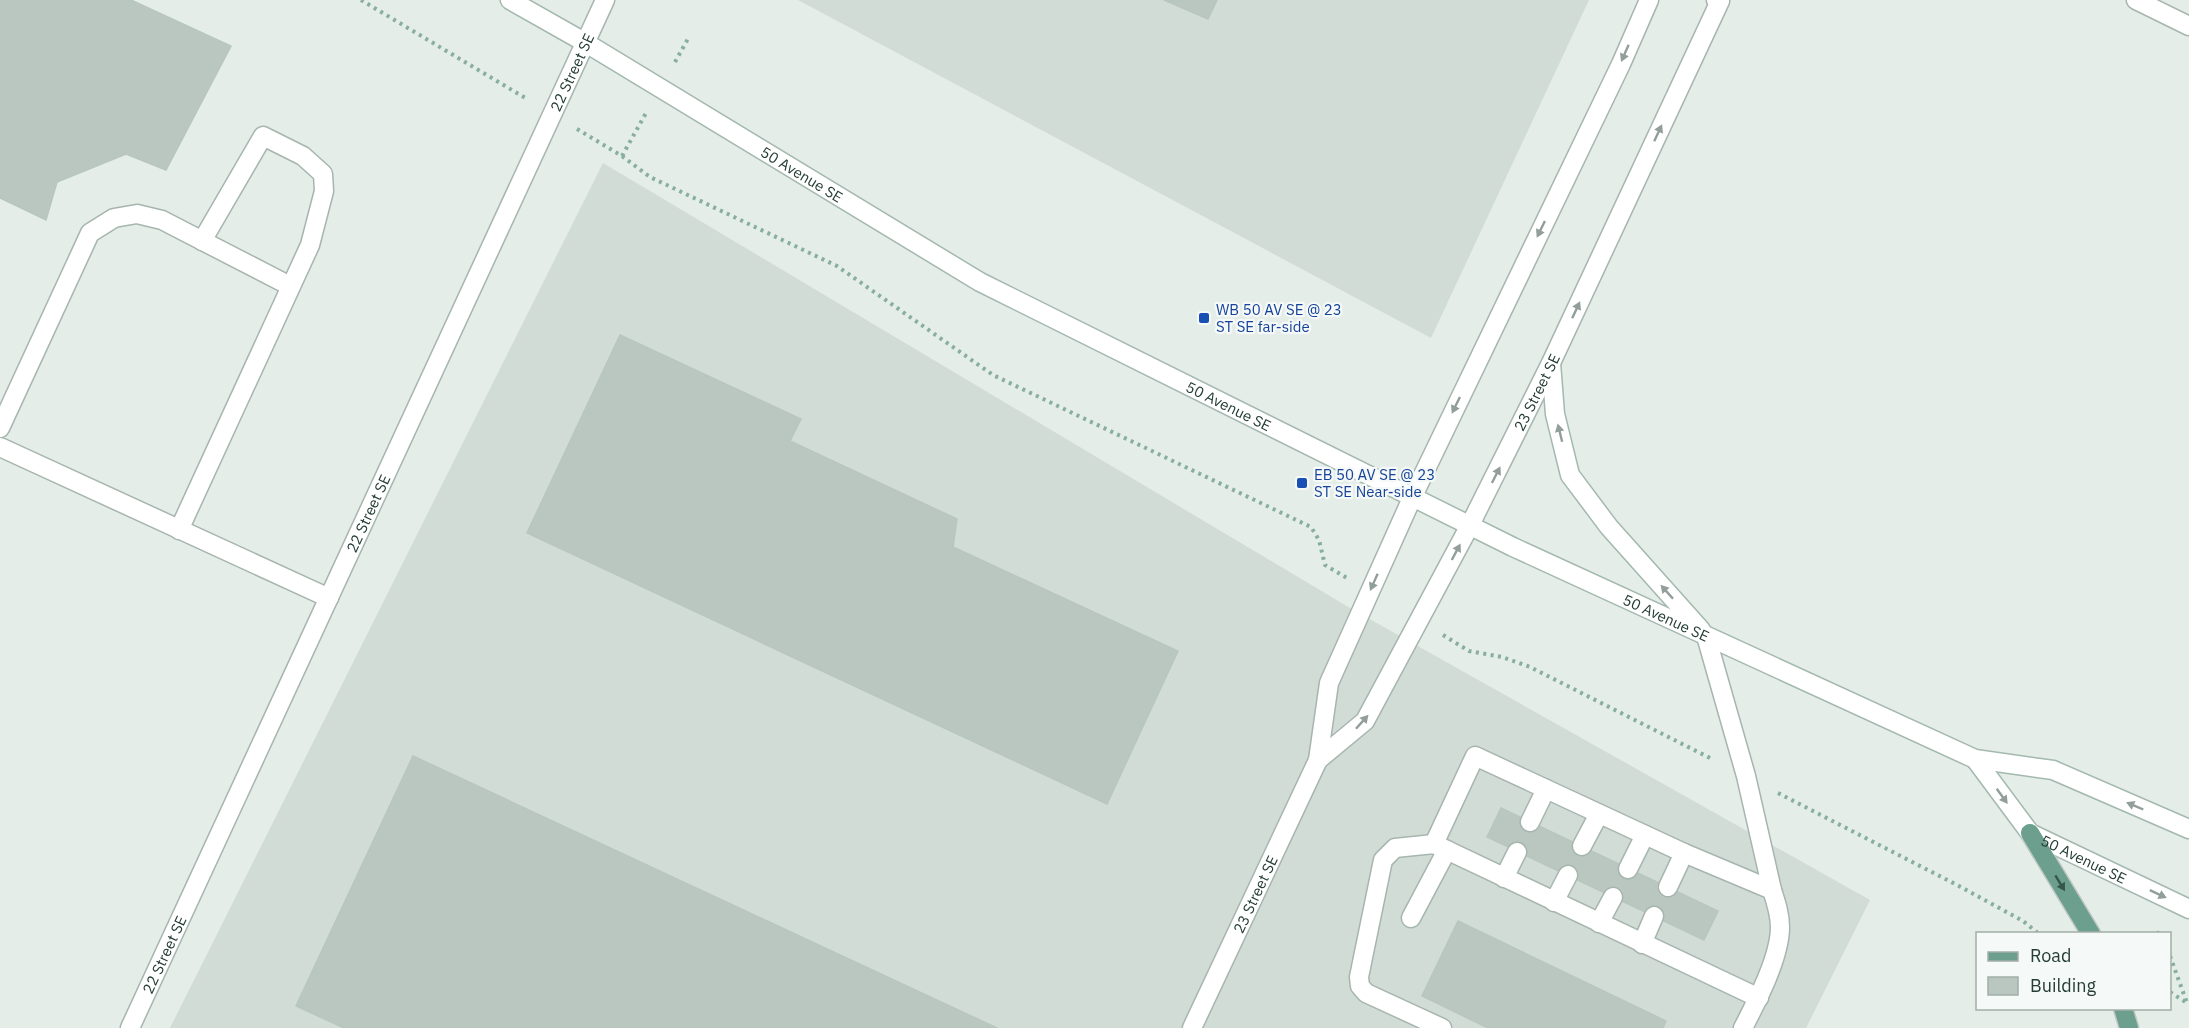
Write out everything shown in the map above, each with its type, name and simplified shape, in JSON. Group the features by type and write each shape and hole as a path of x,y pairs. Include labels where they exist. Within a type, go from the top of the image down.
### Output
{"main road":[{"path":"2030,833 2090,932"},
{"path":"2124,1010 2129,1028"}],"street":[{"name":"50 Avenue SE","path":"510,0 586,43 980,282 1469,527 1975,759 2053,770 2189,829"},
{"name":"22 Street SE","path":"130,1028 605,0"},
{"name":"23 Street SE","path":"1192,1028 1318,760 1329,683 1412,498 1621,64 1649,0"},
{"name":"23 Street SE","path":"1318,760 1365,721 1469,527 1551,363 1719,0"},
{"path":"2136,0 2189,26"},
{"path":"179,530 310,244 324,191 323,174 303,156 263,136 202,241"},
{"path":"0,428 90,233 114,218 137,214 162,220 290,286"},
{"path":"1551,363 1555,414 1570,475 1609,527 1706,636 1746,776 1778,908 1780,927 1778,944 1759,998 1743,1028"},
{"path":"0,447 329,598"},
{"path":"1411,918 1476,756 1684,853 1772,890"},
{"name":"50 Avenue SE","path":"1975,759 2030,833 2189,909"},
{"path":"1530,822 1546,789"},
{"path":"1582,846 1599,813"},
{"path":"1628,869 1645,835"},
{"path":"1442,1028 1366,993 1360,986 1359,976 1383,860 1395,848 1440,847 1759,998"},
{"path":"1504,878 1517,852"},
{"path":"1668,887 1684,853"},
{"path":"1554,902 1568,875"},
{"path":"1599,923 1613,897"},
{"path":"1642,944 1654,916"}],"path":[{"path":"361,0 622,156 650,177 837,266 993,375 1311,527 1319,540 1325,565"},
{"path":"672,67 689,37"},
{"path":"622,156 650,106"},
{"path":"2171,961 2187,1003 2171,993"}],"shaded area":[{"path":"798,0 1589,0 1431,338"},
{"path":"603,163 1350,608 1870,900 1806,1028 170,1028"}],"building":[{"path":"0,0 131,0 231,46 166,170 126,154 57,182 46,220 0,198"},
{"path":"1164,0 1217,0 1208,19"},
{"path":"620,335 801,419 790,441 957,519 953,547 1178,651 1107,804 527,533"},
{"path":"413,756 997,1028 344,1028 296,1006"},
{"path":"1501,808 1718,911 1704,940 1487,837"},
{"path":"1458,921 1666,1021 1663,1028 1488,1028 1422,996"}],"place":[{"name":"WB 50 AV SE @ 23 ST SE far-side","path":"1204,318"},
{"name":"EB 50 AV SE @ 23 ST SE Near-side","path":"1302,483"}]}
